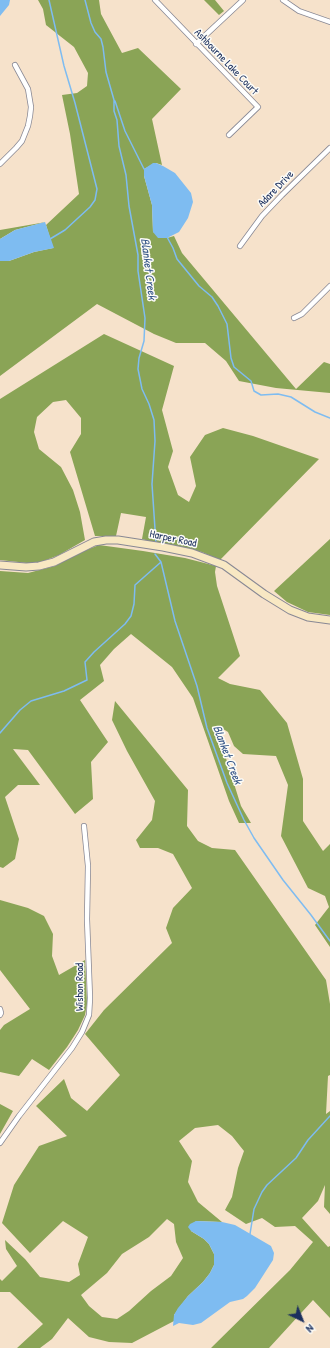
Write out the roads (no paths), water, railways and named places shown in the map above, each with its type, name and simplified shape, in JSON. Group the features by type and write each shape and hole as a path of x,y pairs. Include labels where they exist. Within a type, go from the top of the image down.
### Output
{"street":[{"name":"Ashbourne Lake Court","path":"154,0 258,107 229,135"},
{"path":"196,44 243,0"},
{"path":"283,0 299,11 330,22"},
{"path":"0,164 22,141 30,116 31,107 28,89 15,65"},
{"name":"Adare Drive","path":"240,246 262,216 330,148"},
{"path":"294,318 302,314 330,286"},
{"name":"Harper Road","path":"0,565 26,567 39,566 54,562 94,542 106,540 118,540 163,547 192,553 224,565 264,594 290,610 308,617 330,620"},
{"name":"Wishon Road","path":"0,1143 72,1048 82,1032 89,1016 90,998 87,919 88,866 84,826"},
{"path":"0,1009 0,1015"}],"water":[{"path":"0,0 10,0 9,5 0,16"},
{"path":"153,163 163,166 175,173 191,193 193,202 188,218 179,232 167,238 158,238 153,232 152,205 144,176 144,169"},
{"path":"45,222 54,248 34,252 9,261 0,261 0,239 15,230"},
{"path":"196,1221 222,1222 235,1225 271,1246 274,1253 273,1260 255,1288 243,1299 230,1302 201,1323 193,1325 179,1323 173,1326 174,1315 178,1308 203,1282 214,1265 214,1254 209,1244 191,1231 188,1227"}],"waterway":[{"path":"49,0 64,66 97,189 95,200 90,207 65,230 50,239"},
{"name":"Blanket Creek","path":"85,0 91,23 95,32 101,39 103,47 106,72 114,100 119,146 126,175 129,206 138,255 138,271 145,318 144,341 139,358 138,369 142,389 154,420 155,441 152,484 156,544"},
{"path":"115,101 125,131 144,169"},
{"path":"167,237 177,259 199,286 212,297 218,306 227,324 231,358 234,367 251,381 254,391 261,395 278,394 291,397 315,412 330,418"},
{"name":"Blanket Creek","path":"155,554 161,562 175,621 197,686 207,728 227,783 254,838 283,880 330,941"},
{"path":"0,733 20,710 31,701 64,691 87,680 85,662 125,624 131,616 134,604 135,585 161,562"},
{"path":"250,1234 254,1209 262,1192 267,1185 296,1158 308,1140 330,1116"}]}
